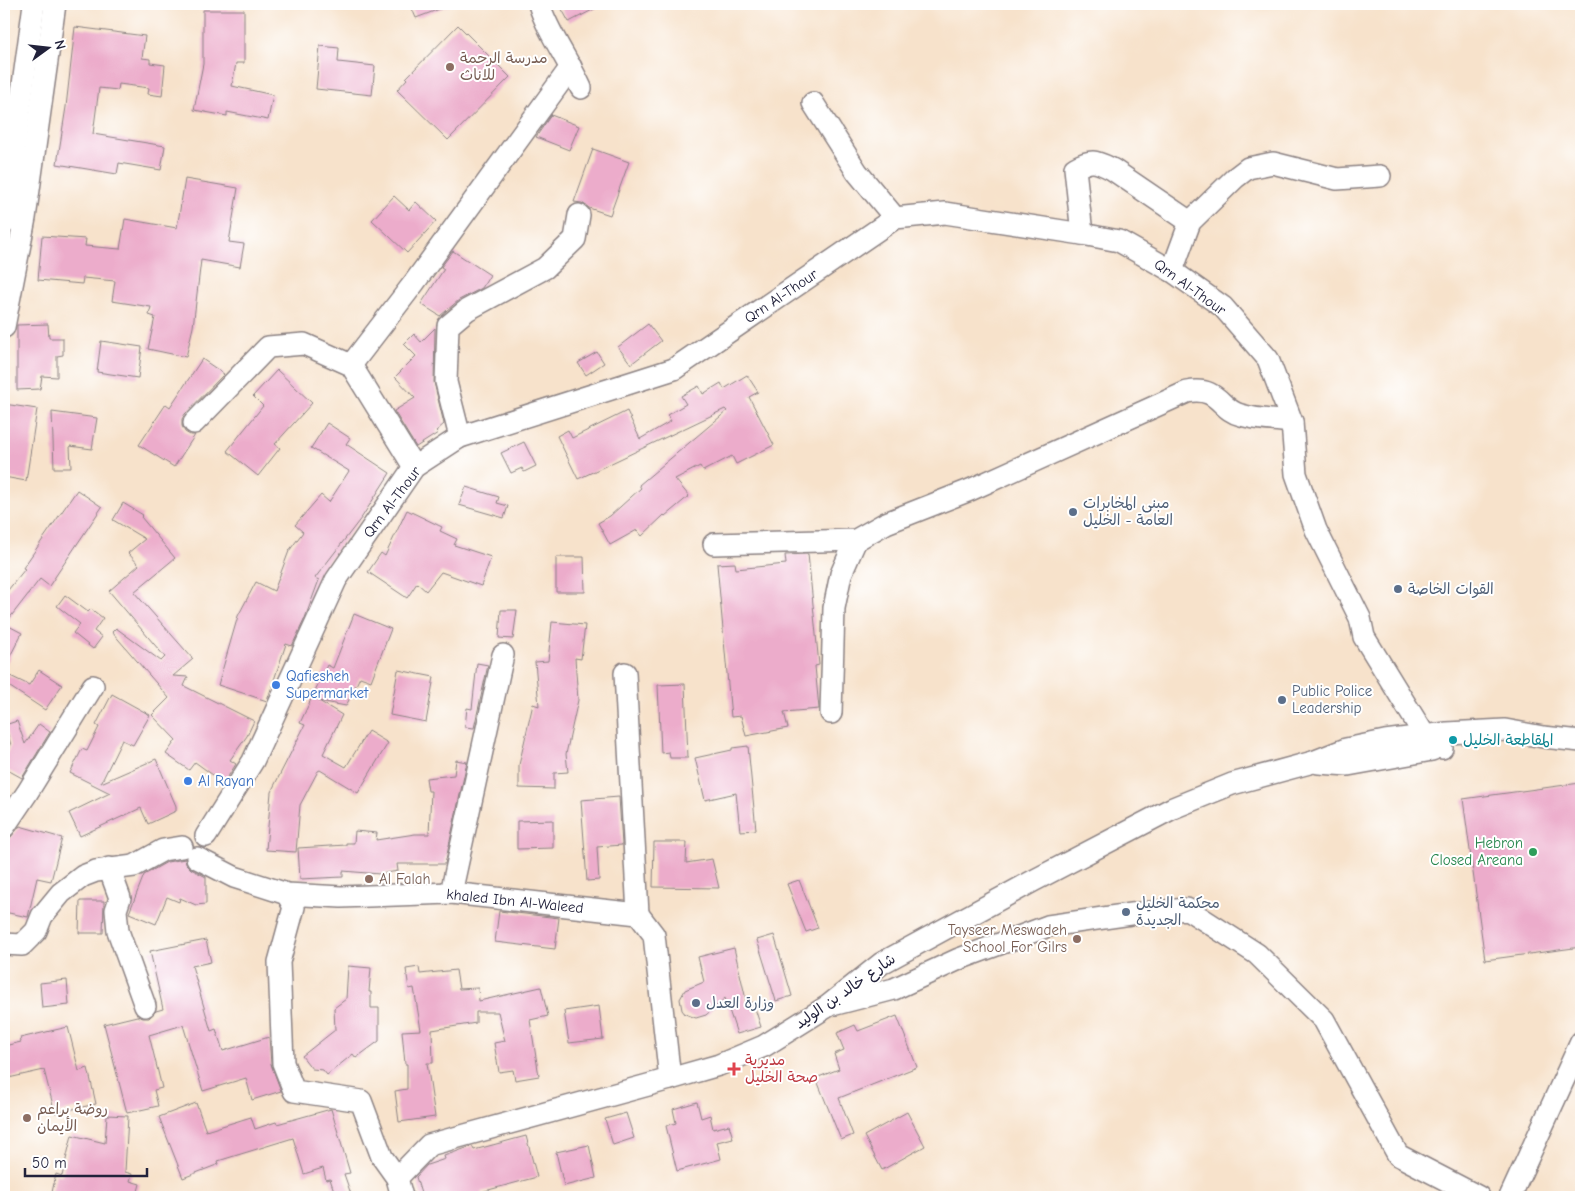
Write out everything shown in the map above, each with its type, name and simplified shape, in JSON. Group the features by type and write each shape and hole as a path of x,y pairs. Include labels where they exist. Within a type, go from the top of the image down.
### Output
{"street":[{"path":"4,224 6,195 34,4"},
{"path":"4,327 25,218 55,4"},
{"path":"539,4 544,20 571,67 580,88"},
{"path":"351,365 414,283 571,67"},
{"path":"813,103 856,172 895,218"},
{"path":"1082,234 1075,168 1088,161 1112,169 1190,222"},
{"path":"1172,270 1190,222 1235,178 1248,168 1273,163 1337,179 1380,176"},
{"name":"Qrn Al-Thour","path":"190,852 184,837 188,833 197,831 206,836 254,761 336,580 414,467 460,437 674,369 895,218 945,214 1119,241 1172,270 1223,308 1268,359 1292,422 1296,474 1316,530 1360,618 1364,637 1435,739"},
{"path":"460,437 446,382 448,326 467,310 545,268 575,239 579,215"},
{"path":"194,423 268,347 304,344 351,365 414,467"},
{"path":"714,544 856,540 886,523 970,490 1187,392 1199,391 1212,394 1240,415 1292,422"},
{"path":"831,713 834,608 841,574 856,540"},
{"path":"451,893 503,655"},
{"path":"625,673 638,914 654,935 670,1079"},
{"path":"4,827 32,785 92,686"},
{"path":"1435,739 1465,745 1512,744 1543,737 1581,741"},
{"name":"شارع خالد بن الوليد","path":"382,1157 719,1065 764,1046 828,1006 882,963 1033,880 1173,808 1232,784 1313,762 1348,765 1408,753 1435,739"},
{"path":"4,944 22,945 36,931 44,914 61,892 83,876 109,868 134,866 163,850 190,852"},
{"name":"khaled Ibn Al-Waleed","path":"190,852 234,877 287,894 341,897 451,893 638,914"},
{"path":"109,868 120,898 116,910 118,931 145,1006"},
{"path":"287,894 294,907 279,962 283,1063 294,1091 361,1101 382,1157 400,1188 429,1144"},
{"path":"828,1006 894,989 959,959 1048,926 1131,914 1187,909 1257,954 1324,1020 1398,1155 1480,1197"},
{"path":"1510,1197 1581,1042"}],"building":[{"path":"410,4 450,4 450,5 416,18"},
{"path":"559,4 604,4 569,22"},
{"path":"203,10 244,10 244,63 236,63 232,86 273,95 268,120 227,112 227,116 194,110 203,64"},
{"path":"458,25 510,77 448,140 397,90 406,78"},
{"path":"75,27 145,36 142,58 150,59 150,63 165,65 162,96 148,94 149,88 119,84 118,90 99,88 93,134 165,146 161,170 119,163 117,174 57,164"},
{"path":"320,46 339,48 338,62 375,66 372,95 316,89"},
{"path":"551,115 579,126 569,150 536,137"},
{"path":"593,149 629,162 610,215 589,208 582,203 574,202"},
{"path":"185,179 238,188 229,242 244,244 240,267 201,260 193,327 186,357 148,349 155,317 149,315 151,307 112,301 115,281 83,278 82,284 38,280 42,236 86,239 85,246 120,249 125,219 177,228"},
{"path":"394,196 409,210 416,202 436,221 407,253 372,220"},
{"path":"453,251 490,275 482,288 459,300 440,316 421,304 444,269 441,267"},
{"path":"48,324 49,338 63,338 63,355 57,356 57,377 42,376 40,389 17,390 17,325"},
{"path":"648,324 661,341 631,364 618,347"},
{"path":"435,328 434,382 444,424 436,431 438,433 416,447 394,411 415,398 395,377 416,356 404,344 414,334 421,342"},
{"path":"101,341 142,347 138,378 97,372"},
{"path":"597,352 604,363 586,375 578,363"},
{"path":"202,359 224,374 182,419 182,426 185,432 195,435 174,467 139,445 166,404 170,407"},
{"path":"277,370 312,403 275,444 280,448 258,476 227,451 263,406 253,396"},
{"path":"747,375 758,392 749,397 774,445 736,464 732,456 703,471 700,466 675,479 689,496 664,515 642,536 637,530 610,545 598,523 610,516 641,488 639,485 727,411 725,409 578,479 557,436 568,430 572,438 627,411 640,439 671,421 667,415 686,404 681,396 699,386 703,394 721,383 724,389"},
{"path":"4,404 37,409 26,481 4,477"},
{"path":"52,412 97,418 92,449 70,446 71,468 54,468"},
{"path":"327,423 350,438 346,444 390,473 362,517 315,578 319,580 305,618 292,646 286,644 267,701 218,685 238,616 256,582 274,591 289,551 303,532 295,525 321,495 329,502 349,471 311,448"},
{"path":"524,442 536,466 524,472 522,468 511,473 501,453"},
{"path":"466,487 499,497 497,503 508,506 504,518 459,505"},
{"path":"77,490 102,507 49,586 40,579 5,624 22,633 4,668 4,595 25,569 23,568"},
{"path":"123,503 143,515 141,517 175,558 134,592 193,659 173,676 188,677 184,686 254,721 247,736 230,760 236,764 224,783 195,762 189,770 166,754 176,740 152,715 169,698 112,632 116,628 161,661 165,657 109,591 139,565 128,553 145,539 113,520"},
{"path":"407,510 442,527 440,531 457,539 454,545 491,557 481,586 441,572 426,591 417,583 407,598 368,572 381,553 385,556"},
{"path":"808,554 819,665 815,666 819,709 784,712 788,728 746,736 741,716 731,717 717,564 735,563 736,569 786,564 785,555"},
{"path":"556,557 584,557 585,592 556,592"},
{"path":"65,595 88,612 91,609 103,618 94,631 102,637 93,649 73,633 80,624 57,606"},
{"path":"501,610 517,610 513,639 499,638"},
{"path":"354,614 391,629 371,681 360,677 346,706 319,701 342,715 323,754 346,767 368,731 388,743 358,793 320,770 318,771 300,805 296,852 266,850 271,792 305,725 300,723 327,665 333,668"},
{"path":"552,622 585,625 581,659 575,658 578,700 566,754 568,772 554,773 554,789 519,788 519,765 533,704 539,706 535,662 548,661"},
{"path":"477,663 488,665 474,728 465,727 467,708 472,709"},
{"path":"39,670 62,685 45,710 4,683 4,673 29,685"},
{"path":"398,670 434,677 426,722 390,715"},
{"path":"685,684 688,758 670,758 669,752 661,753 658,685"},
{"path":"112,694 150,715 133,745 122,740 101,783 156,759 176,806 176,811 148,824 141,808 80,836 69,813 110,793 70,773 82,749 87,751 99,727 96,725"},
{"path":"17,721 25,744 39,724 50,732 22,778 4,768 4,759 11,745 5,725"},
{"path":"748,746 756,830 740,831 736,793 705,800 695,758 732,750 732,748"},
{"path":"456,760 467,762 445,864 397,864 398,871 380,874 343,871 343,877 300,879 298,848 354,843 355,831 377,833 376,840 415,834 429,834 431,791 428,791 426,778 454,775"},
{"path":"1580,783 1581,947 1485,960 1463,799"},
{"path":"619,797 622,845 597,847 599,880 587,881 581,800"},
{"path":"553,820 553,848 517,849 517,821"},
{"path":"20,826 62,838 51,881 37,878 28,917 4,912 4,839 10,838"},
{"path":"654,842 687,842 686,863 712,859 719,888 653,887"},
{"path":"185,859 186,864 191,869 206,877 206,904 196,905 180,898 179,902 167,897 156,924 129,913 144,875 167,862"},
{"path":"799,880 818,928 806,932 787,884"},
{"path":"80,901 104,901 103,933 79,933"},
{"path":"499,911 559,918 555,949 495,942"},
{"path":"774,935 792,996 776,1001 757,940"},
{"path":"206,940 211,962 192,966 211,1031 216,1029 223,1051 269,1037 271,1064 281,1091 252,1100 246,1078 203,1091 183,1025 149,1035 162,1088 154,1090 158,1106 127,1113 104,1024 137,1016 149,1018 156,1011 163,1009 150,951"},
{"path":"734,948 747,1004 753,1002 761,1027 737,1034 725,998 706,1015 696,1018 685,1014 682,1010 680,999 685,990 704,982 698,957"},
{"path":"348,966 371,968 369,992 371,992 371,1008 379,1008 379,1041 356,1058 353,1054 327,1075 323,1070 312,1069 302,1056 335,1030 334,1008 346,999"},
{"path":"419,967 420,974 456,970 459,989 478,988 479,1001 541,987 548,1016 530,1020 539,1076 515,1080 513,1070 499,1072 494,1043 505,1041 498,1012 476,1012 476,1023 432,1030 433,1063 427,1063 435,1117 399,1122 395,1091 407,1089 407,1064 405,1064 402,1031 421,1030 414,988 409,989 406,969"},
{"path":"67,980 69,1005 42,1008 40,983"},
{"path":"599,1006 603,1039 569,1043 564,1011"},
{"path":"897,1016 917,1067 839,1098 853,1135 841,1140 816,1078 839,1069 834,1054 844,1050 837,1033 855,1025 858,1031"},
{"path":"68,1027 79,1071 88,1068 96,1104 55,1113 44,1070 4,1079 4,1046 21,1042 20,1038"},
{"path":"697,1102 701,1118 710,1115 713,1129 729,1125 733,1138 717,1142 721,1159 677,1171 666,1126 676,1123 673,1109"},
{"path":"196,1103 206,1131 251,1117 255,1129 331,1109 350,1173 344,1174 352,1197 336,1197 330,1179 326,1180 323,1168 304,1174 293,1138 218,1161 219,1164 183,1178 159,1117"},
{"path":"907,1112 925,1146 882,1170 864,1136"},
{"path":"626,1113 634,1138 613,1145 605,1119"},
{"path":"107,1115 128,1116 125,1172 132,1174 130,1181 140,1184 137,1195 133,1197 51,1197 56,1174 62,1176 72,1135 105,1143"},
{"path":"526,1136 537,1177 481,1192 483,1197 422,1197 416,1177 427,1165 445,1159 444,1156 472,1146 474,1150"},
{"path":"589,1145 596,1178 564,1186 556,1152"}],"place":[{"name":"مدرسة الرحمة للاناث","path":"450,67"},
{"name":"مبنى المخابرات العامة - الخليل","path":"1073,512"},
{"name":"القوات الخاصة","path":"1398,589"},
{"name":"Qafiesheh Supermarket","path":"276,685"},
{"name":"Public Police Leadership","path":"1282,700"},
{"name":"المقاطعة الخليل","path":"1453,740"},
{"name":"Al Rayan","path":"188,781"},
{"name":"Hebron Closed Areana","path":"1533,852"},
{"name":"Al Falah","path":"369,879"},
{"name":"محكمة الخليل الجديدة","path":"1126,912"},
{"name":"Tayseer Meswadeh School For Gilrs","path":"1077,939"},
{"name":"وزارة العدل","path":"696,1003"},
{"name":"مديرية صحة الخليل","path":"734,1069"},
{"name":"روضة براعم الأيمان","path":"27,1118"}]}
